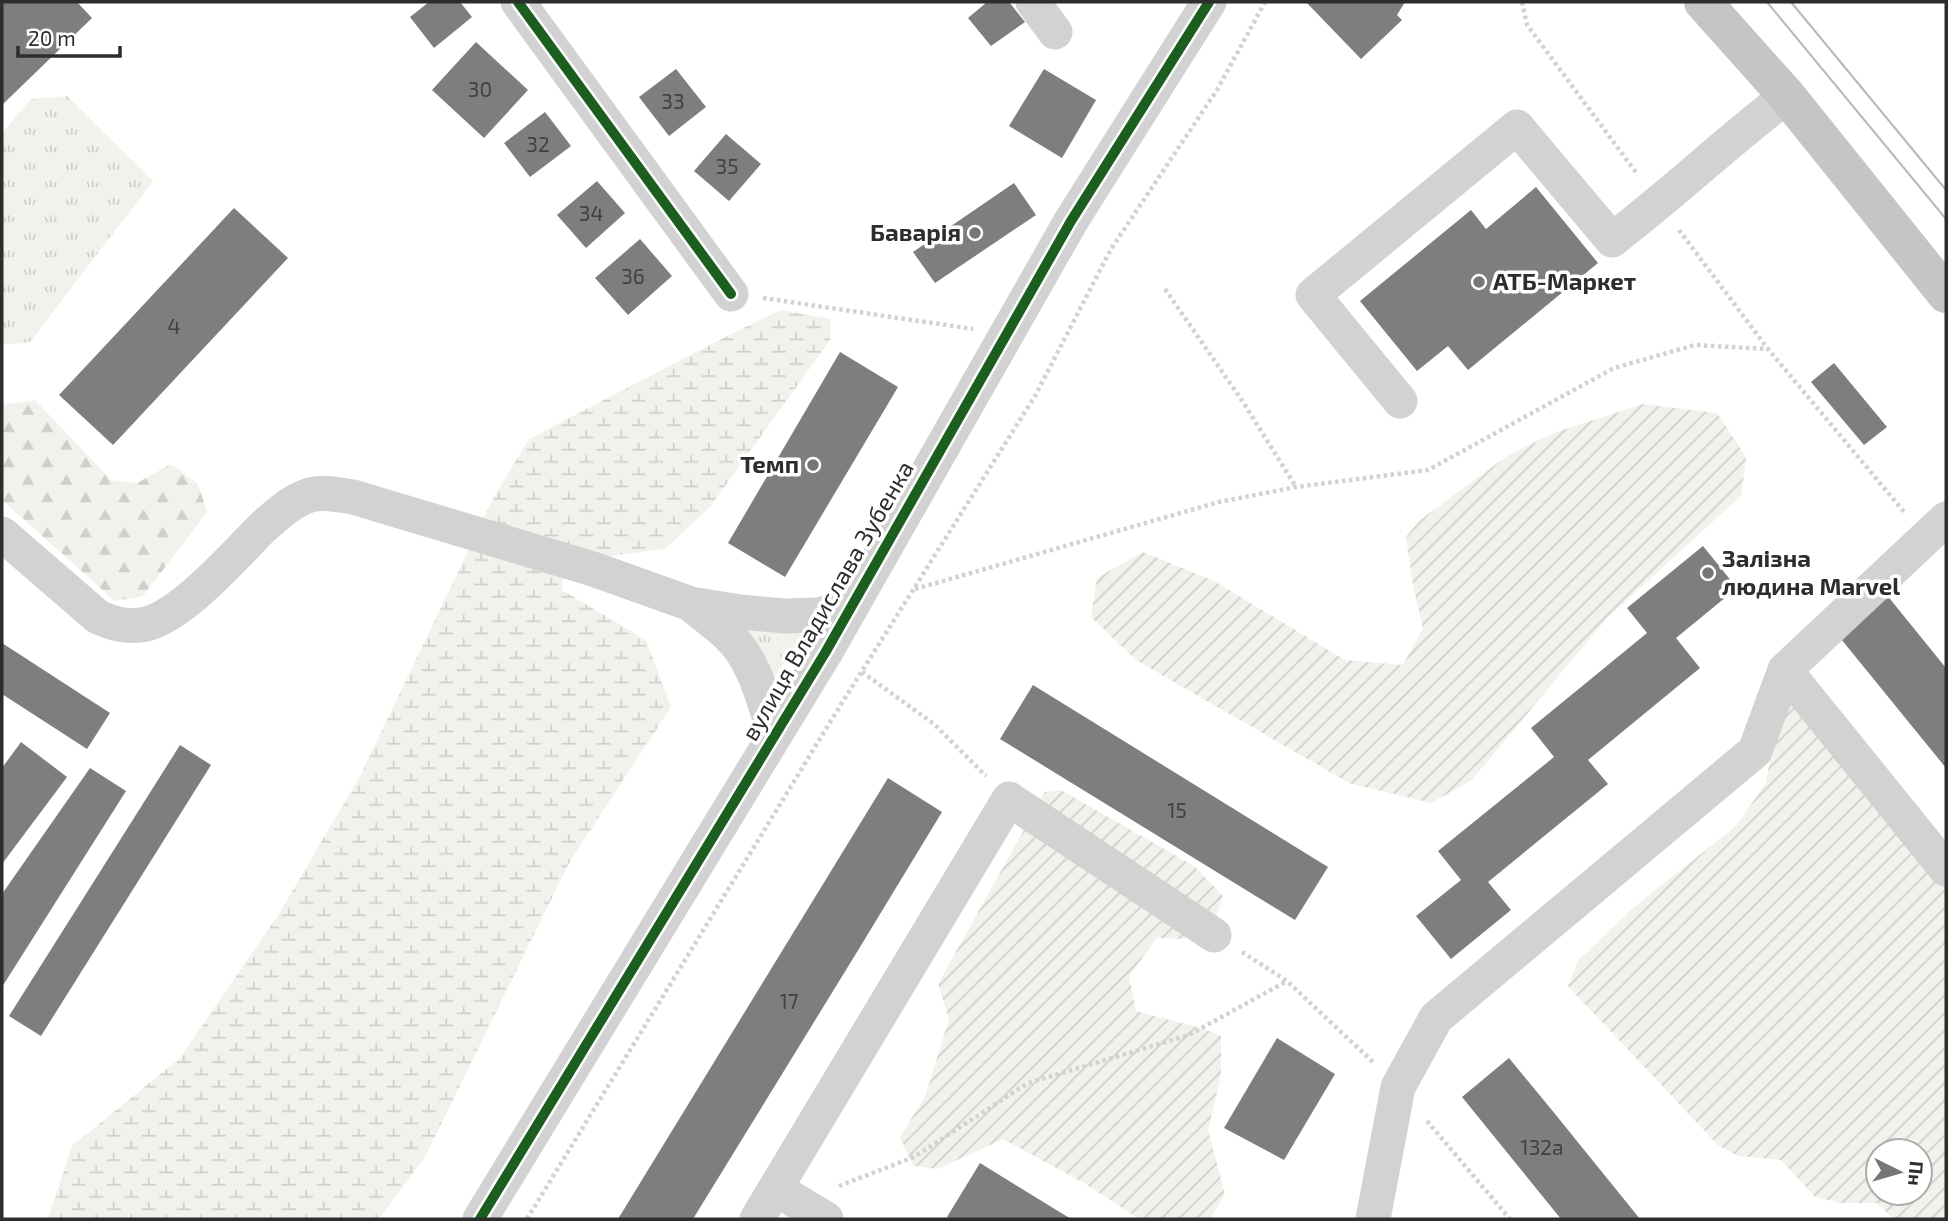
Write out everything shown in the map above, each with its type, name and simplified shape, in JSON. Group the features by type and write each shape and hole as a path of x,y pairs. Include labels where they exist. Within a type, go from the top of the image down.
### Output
{"main road":[{"path":"1703,2 1787,96 1946,295"}],"street":[{"path":"1033,2 1055,32"},
{"name":"вулиця Владислава Зубенка","path":"480,1219 825,653 1071,221 1209,2"},
{"path":"525,5 731,293"},
{"path":"1400,401 1313,295 1517,127 1612,240 1787,96"},
{"path":"2,534 98,617 116,625 142,625 165,616 186,603 272,518 291,504 310,495 332,494 353,497 593,569 691,604 784,616 819,615 852,605"},
{"path":"1373,1219 1398,1087 1436,1018 1755,751 1785,670 1936,529"},
{"path":"691,604 730,636 746,660 763,695 775,735"},
{"path":"1785,670 1946,869"},
{"path":"757,1219 800,1203 1009,799 1214,935"}],"path":[{"path":"527,1219 862,672 1035,396 1111,249 1217,90 1265,2"},
{"path":"1522,2 1527,25 1768,349 1936,529"},
{"path":"1165,289 1243,402 1296,486"},
{"path":"731,293 1008,334"},
{"path":"914,589 1219,502 1296,486 1428,470 1614,368 1695,345 1768,349"},
{"path":"825,653 862,672 934,724 1009,799"},
{"path":"1214,935 1287,981 1398,1087 1510,1219"},
{"path":"800,1203 915,1157 1028,1083 1188,1035 1287,981"}],"green space":[{"path":"67,96 153,181 30,342 2,345 2,133 31,99"},
{"path":"781,310 831,319 830,340 710,507 665,549 564,562 562,590 646,640 671,707 570,861 426,1155 379,1219 48,1219 72,1146 179,1059 279,914 360,776 495,495 529,439"},
{"path":"35,400 111,480 137,483 171,464 198,484 207,512 143,596 115,601 2,500 2,405"},
{"path":"1643,404 1717,413 1746,457 1741,496 1607,618 1472,780 1431,803 1349,783 1136,660 1091,617 1097,578 1143,552 1214,581 1345,660 1403,665 1423,628 1413,586 1406,537 1419,521 1507,456 1556,432"},
{"path":"735,624 803,634 774,678"},
{"path":"1799,702 1946,884 1946,1219 1893,1219 1881,1207 1934,1207 1934,1137 1864,1137 1864,1203 1840,1203 1815,1197 1781,1160 1738,1156 1718,1145 1568,986 1578,961 1633,908 1736,826 1766,783 1773,741 1787,705"},
{"path":"1061,790 1194,866 1223,896 1215,919 1184,939 1157,938 1129,976 1136,1011 1221,1036 1221,1075 1208,1130 1225,1194 1210,1219 1139,1219 1084,1183 1003,1139 938,1169 913,1166 900,1137 925,1097 949,1019 938,984 1045,792"}],"building":[{"path":"2,2 77,2 92,18 2,105"},
{"path":"429,2 460,2 472,17 434,48 410,17"},
{"path":"987,2 1009,2 1025,22 991,46 968,18"},
{"path":"1306,2 1405,2 1397,15 1402,20 1361,59"},
{"path":"476,42 528,90 484,138 432,90"},
{"path":"676,69 706,107 669,136 639,97"},
{"path":"1044,69 1096,100 1062,158 1009,126"},
{"path":"545,112 571,146 530,177 504,143"},
{"path":"726,134 761,164 729,201 694,171"},
{"path":"597,181 625,213 586,248 557,215"},
{"name":"Баварія","path":"1014,183 1036,215 935,283 913,252"},
{"name":"АТБ-Маркет","path":"1536,187 1598,263 1468,370 1448,346 1417,371 1360,301 1471,210 1486,229"},
{"path":"234,208 288,258 113,445 59,395"},
{"path":"640,239 672,276 628,315 595,278"},
{"name":"Темп","path":"840,352 898,387 785,577 728,543"},
{"path":"1834,363 1887,427 1864,445 1811,382"},
{"path":"1703,546 1737,588 1676,638 1700,668 1588,760 1608,784 1488,882 1511,910 1451,959 1416,916 1461,880 1438,851 1554,757 1531,728 1647,633 1627,608"},
{"path":"1886,594 1946,668 1946,768 1837,634"},
{"path":"2,643 110,713 87,749 2,694"},
{"path":"1033,685 1328,867 1295,920 1000,739"},
{"path":"21,742 67,777 2,864 2,768"},
{"path":"180,745 211,765 41,1036 9,1016"},
{"path":"90,768 126,791 2,987 2,894"},
{"path":"888,778 942,812 857,952 693,1219 618,1219"},
{"path":"1277,1038 1335,1074 1284,1160 1224,1128"},
{"path":"1509,1058 1640,1219 1561,1219 1462,1097"},
{"path":"980,1163 1071,1219 950,1219 947,1217"}],"tram line":[{"path":"1767,2 1946,219"},
{"path":"1791,2 1946,190"}],"cycle path":[{"path":"518,2 731,294"},
{"path":"480,1219 825,653 1071,221 1209,2"}],"place":[{"name":"Баварія","path":"975,233"},
{"name":"АТБ-Маркет","path":"1479,282"},
{"name":"Темп","path":"813,465"},
{"name":"Залізна людина Marvel","path":"1708,573"}]}
